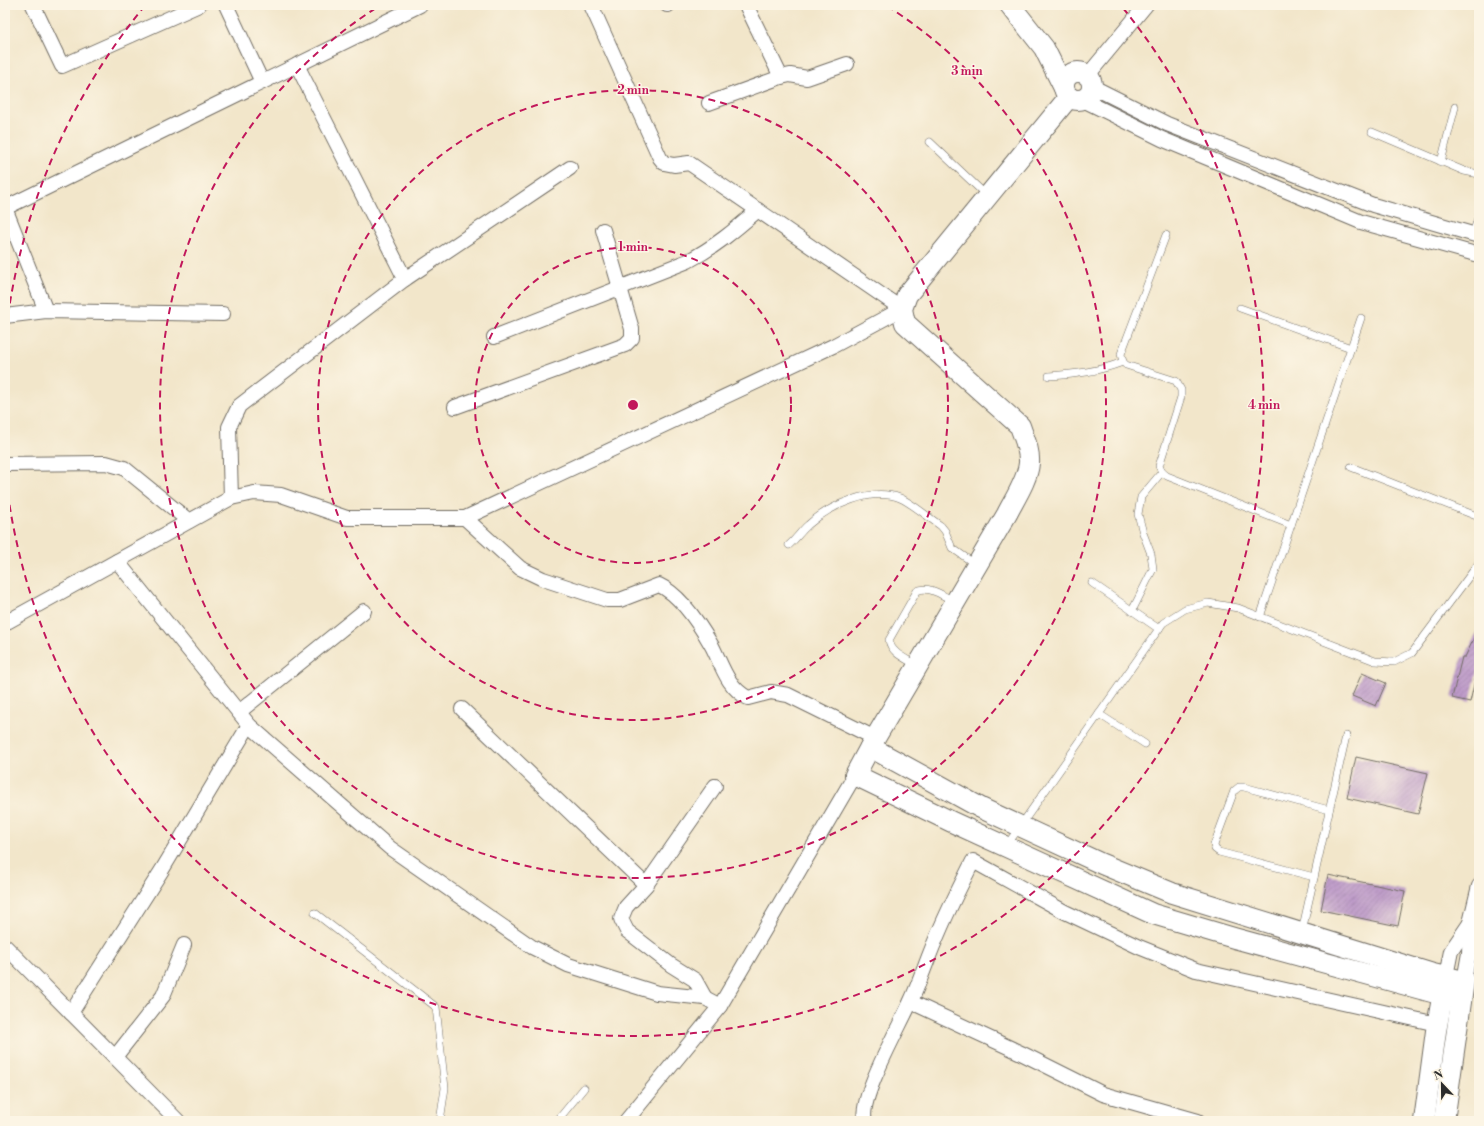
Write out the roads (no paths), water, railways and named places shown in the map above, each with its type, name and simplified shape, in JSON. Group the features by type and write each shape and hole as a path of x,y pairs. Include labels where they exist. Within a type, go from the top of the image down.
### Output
{"street":[{"path":"33,5 62,66 199,5"},
{"path":"226,5 262,82"},
{"path":"46,311 5,208 420,5"},
{"path":"591,5 660,158 664,163 674,165 689,163 902,309"},
{"path":"746,5 781,77"},
{"path":"1010,5 1044,48 1079,86 1162,139 1361,222 1479,255"},
{"path":"626,1121 720,1006 1007,514 1026,476 1029,463 1027,445 1020,426 905,324 902,309 907,295 1146,5"},
{"path":"297,64 405,278"},
{"path":"709,103 781,77 790,75 807,78 847,64"},
{"path":"1079,86 1167,124 1373,205 1476,235"},
{"path":"231,498 229,428 240,406 405,278 570,168"},
{"path":"494,337 688,261 727,237 758,210"},
{"path":"455,407 625,345 632,338 632,329 603,230"},
{"path":"5,623 231,498 254,493 281,495 347,518 465,518 833,346 902,309"},
{"path":"5,316 46,311 223,314"},
{"path":"5,464 106,463 124,468 189,521"},
{"path":"465,518 520,568 544,579 607,600 620,600 659,585 666,588 682,602 711,645 728,681 741,695 748,698 771,692 788,695 873,743 981,808 1102,864 1172,893 1432,974 1454,988"},
{"path":"117,562 249,725 390,848 532,947 568,965 657,993 705,998 720,1006"},
{"path":"239,712 364,611"},
{"path":"462,709 646,884"},
{"path":"71,1013 162,870 249,725"},
{"path":"855,775 1153,914 1234,938 1454,988"},
{"path":"705,998 695,980 671,965 627,931 621,919 626,907 646,884 715,786"},
{"path":"865,1121 863,1116 865,1106 873,1081 911,1002 939,932 972,861 1064,912 1138,947 1196,970 1437,1024"},
{"path":"1444,1121 1454,988 1451,951 1470,923 1479,886"},
{"path":"1424,1121 1437,1024 1454,988 1474,952 1470,923"},
{"path":"115,1057 164,996 184,945"},
{"path":"5,946 178,1121"},
{"path":"911,1002 1021,1053 1103,1094 1198,1121"}],"lane":[{"path":"1441,162 1455,107"},
{"path":"1372,132 1441,162 1464,171 1479,174"},
{"path":"930,142 988,196"},
{"path":"1476,235 1479,216"},
{"path":"1166,235 1120,354 1123,362 1130,367 1176,381 1181,390 1159,466 1162,472 1167,476 1291,525"},
{"path":"1240,308 1351,348"},
{"path":"1260,617 1361,318"},
{"path":"1049,376 1079,374 1100,370 1123,362"},
{"path":"1351,467 1479,517"},
{"path":"1132,611 1153,569 1151,554 1138,514 1141,497 1162,472"},
{"path":"790,546 808,525 832,508 852,500 875,495 889,494 902,499 941,526 945,531 952,548 977,565"},
{"path":"1006,846 1163,623 1185,609 1208,603 1238,608 1374,661 1394,662 1412,653 1479,563"},
{"path":"1092,583 1159,629"},
{"path":"918,666 894,651 890,646 889,640 917,591 922,588 928,588 956,601"},
{"path":"1099,714 1145,744"},
{"path":"1301,933 1346,736"},
{"path":"1314,877 1219,852 1215,849 1214,845 1234,790 1238,787 1244,787 1329,810"},
{"path":"315,913 436,1007 445,1088 440,1121"},
{"path":"557,1121 584,1088"}]}
